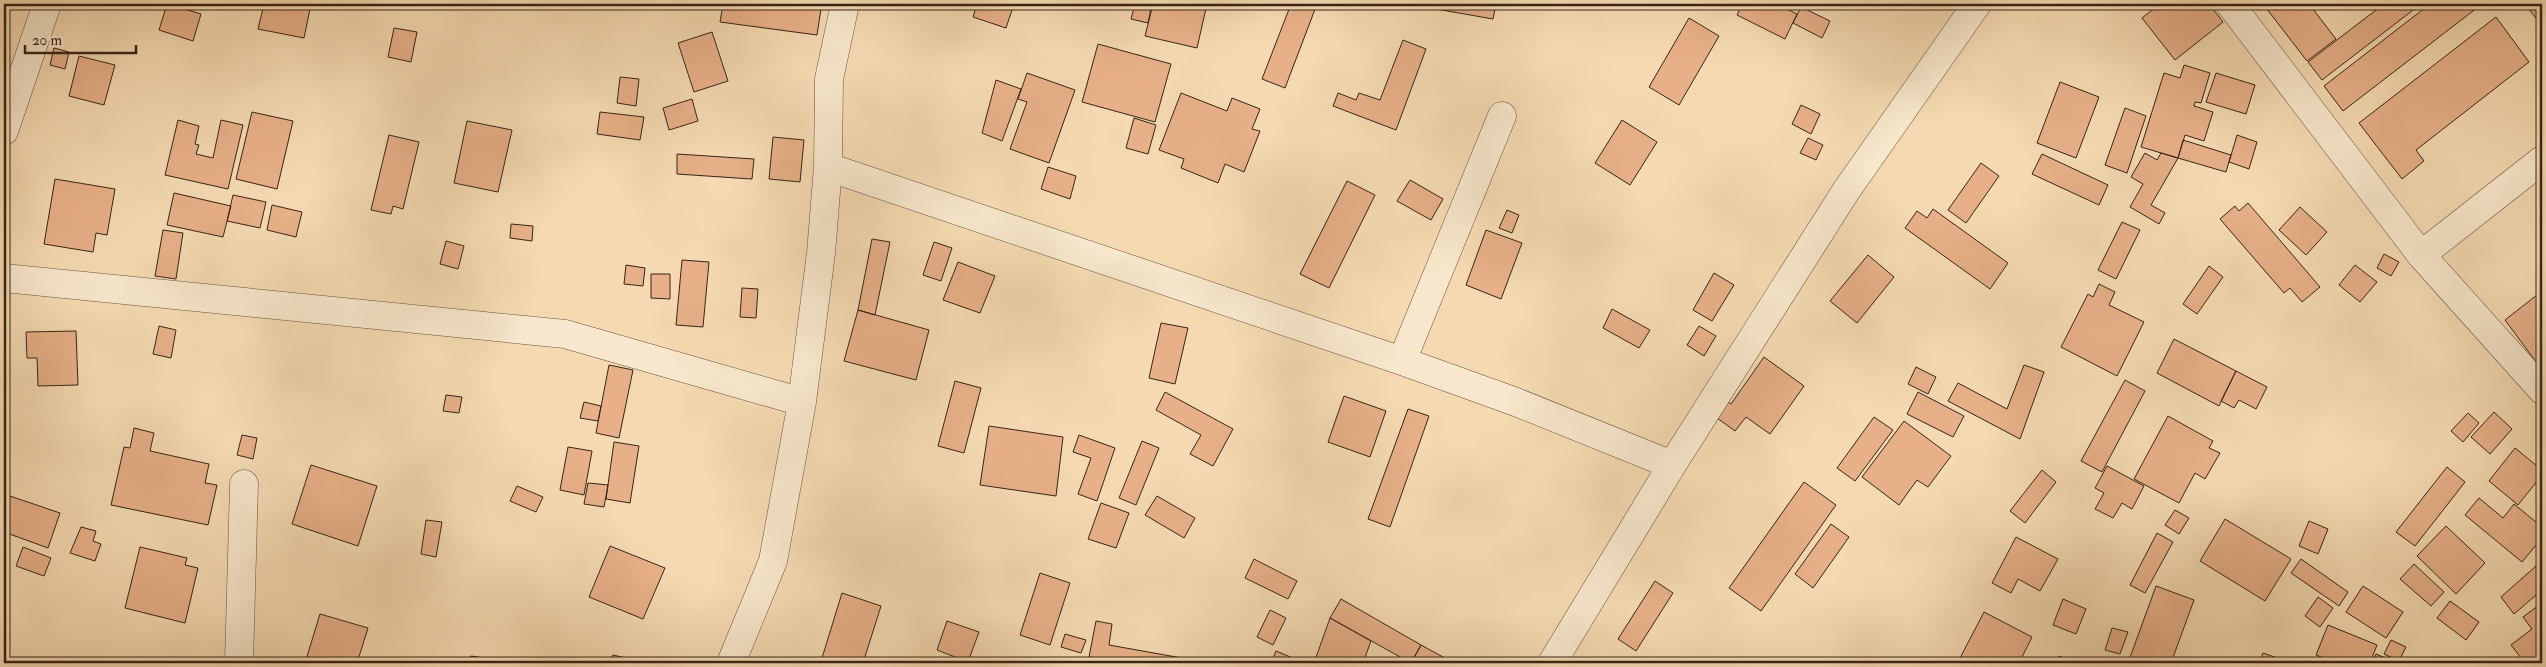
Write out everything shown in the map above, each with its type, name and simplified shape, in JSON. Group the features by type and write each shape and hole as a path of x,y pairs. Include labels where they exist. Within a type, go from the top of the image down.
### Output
{"street":[{"path":"4,131 47,4"},
{"path":"731,663 772,561 802,402 822,254 828,167 829,80 844,4"},
{"path":"1552,663 1672,465 1846,191 1977,4"},
{"path":"2230,4 2421,255 2542,390"},
{"path":"1402,362 1502,116"},
{"path":"2421,255 2542,160"},
{"path":"828,167 1516,402 1672,465"},
{"path":"4,278 565,334 802,402"},
{"path":"239,663 244,484"}],"building":[{"path":"167,4 201,14 193,41 159,30"},
{"path":"264,4 311,4 304,38 258,29"},
{"path":"723,4 784,4 821,9 817,35 720,22"},
{"path":"977,4 1014,4 1006,28 973,17"},
{"path":"1044,4 1071,4 1070,9"},
{"path":"1135,4 1152,4 1148,23 1131,19"},
{"path":"1153,4 1207,4 1197,48 1145,36"},
{"path":"1291,4 1317,4 1285,88 1262,79"},
{"path":"1437,4 1496,4 1493,19 1436,9"},
{"path":"1742,4 1777,4 1797,14 1785,39 1737,15"},
{"path":"2160,4 2209,4 2223,22 2175,60 2142,18"},
{"path":"2263,4 2309,4 2336,39 2307,61"},
{"path":"2384,4 2421,4 2322,80 2308,62"},
{"path":"2430,4 2482,4 2343,111 2324,86"},
{"path":"2525,4 2542,4 2542,26"},
{"path":"1801,7 1830,21 1822,38 1793,23"},
{"path":"2496,17 2529,62 2416,150 2424,161 2402,179 2359,123"},
{"path":"1689,18 1719,36 1679,105 1649,87"},
{"path":"394,28 417,32 411,62 388,57"},
{"path":"712,32 728,81 694,92 678,43"},
{"path":"1403,40 1426,49 1396,130 1333,106 1338,93 1356,100 1359,93 1380,100"},
{"path":"1098,44 1171,64 1155,122 1082,102"},
{"path":"54,48 69,52 65,69 50,65"},
{"path":"79,56 115,65 104,105 69,96"},
{"path":"2184,65 2210,73 2201,103 2195,102 2194,106 2213,112 2204,141 2185,135 2178,158 2141,147 2164,73 2180,78"},
{"path":"1027,73 1075,90 1049,163 1010,149 1027,102 1018,99"},
{"path":"2216,73 2255,85 2246,114 2206,102"},
{"path":"620,77 639,79 636,106 617,103"},
{"path":"996,80 1021,89 1002,141 982,133"},
{"path":"2060,82 2099,97 2076,158 2037,143"},
{"path":"1181,93 1227,111 1232,98 1260,109 1252,129 1260,131 1244,172 1225,164 1218,183 1181,168 1184,159 1159,150"},
{"path":"692,99 698,121 669,130 663,108"},
{"path":"1801,105 1820,114 1811,134 1792,124"},
{"path":"2125,108 2146,116 2127,173 2105,165"},
{"path":"252,112 293,121 277,189 236,179"},
{"path":"600,112 644,117 640,140 597,134"},
{"path":"1134,118 1156,125 1148,154 1126,148"},
{"path":"178,120 199,126 195,144 199,145 196,154 213,158 221,120 243,125 228,189 165,175"},
{"path":"1622,120 1657,142 1630,185 1595,163"},
{"path":"467,121 512,130 498,192 454,183"},
{"path":"389,135 419,142 403,209 393,206 391,214 371,210"},
{"path":"2237,135 2257,142 2249,169 2229,162"},
{"path":"773,137 804,140 800,182 769,179"},
{"path":"1808,138 1823,145 1816,160 1800,153"},
{"path":"2183,140 2231,155 2226,172 2178,158"},
{"path":"2145,153 2157,160 2161,153 2178,158 2151,205 2165,213 2159,224 2130,207 2143,184 2131,177"},
{"path":"677,154 754,159 752,179 677,174"},
{"path":"2042,154 2108,185 2099,205 2032,174"},
{"path":"1981,163 1999,176 1966,223 1948,210"},
{"path":"1048,167 1076,176 1070,199 1041,189"},
{"path":"55,179 115,189 107,235 96,233 93,252 44,244"},
{"path":"1410,180 1443,199 1431,220 1397,201"},
{"path":"1347,181 1375,195 1329,288 1300,274"},
{"path":"174,193 231,206 223,237 167,225"},
{"path":"233,195 266,202 260,228 227,221"},
{"path":"2248,203 2320,287 2302,302 2290,288 2284,293 2220,219 2235,206 2239,211"},
{"path":"272,205 302,212 296,237 267,230"},
{"path":"2300,207 2327,232 2306,255 2279,230"},
{"path":"1933,209 2008,263 1990,289 1905,228 1917,211 1927,218"},
{"path":"1507,210 1519,215 1512,233 1499,228"},
{"path":"2122,222 2140,230 2116,279 2098,270"},
{"path":"511,224 533,226 532,241 510,238"},
{"path":"163,230 183,233 176,279 155,276"},
{"path":"1486,230 1522,243 1501,299 1466,285"},
{"path":"872,239 890,242 875,315 858,310"},
{"path":"446,241 464,246 458,269 440,264"},
{"path":"934,242 952,248 941,281 923,275"},
{"path":"2384,254 2399,262 2391,276 2377,268"},
{"path":"1868,255 1894,277 1857,323 1830,301"},
{"path":"682,260 709,262 703,327 676,325"},
{"path":"958,262 995,276 980,313 943,300"},
{"path":"626,265 645,268 643,286 624,284"},
{"path":"2355,265 2377,282 2360,302 2339,285"},
{"path":"2209,266 2223,277 2197,314 2183,304"},
{"path":"1714,273 1734,285 1712,321 1693,310"},
{"path":"651,274 670,274 670,299 651,298"},
{"path":"2099,284 2115,292 2109,305 2144,322 2117,376 2061,347 2088,294 2093,297"},
{"path":"742,288 758,289 756,318 740,317"},
{"path":"2542,291 2542,370 2505,320"},
{"path":"1612,309 1650,330 1639,348 1603,328"},
{"path":"858,310 929,330 916,380 844,361"},
{"path":"1161,323 1188,328 1175,384 1149,378"},
{"path":"159,326 176,330 171,358 153,354"},
{"path":"1699,326 1716,336 1704,356 1687,345"},
{"path":"76,331 78,385 38,386 37,358 27,358 26,332"},
{"path":"2174,339 2236,371 2219,406 2157,373"},
{"path":"1764,357 1804,386 1770,434 1746,417 1735,431 1717,418 1728,402 1731,404"},
{"path":"609,365 633,370 619,438 596,433"},
{"path":"2024,365 2044,372 2020,439 1948,401 1958,383 2007,409"},
{"path":"1916,367 1936,377 1928,394 1908,384"},
{"path":"2236,371 2267,387 2256,409 2239,400 2234,408 2221,401"},
{"path":"2125,380 2145,391 2102,472 2081,461"},
{"path":"955,381 981,388 964,453 938,446"},
{"path":"1165,392 1233,429 1213,466 1190,454 1201,435 1156,410"},
{"path":"1918,392 1964,416 1953,437 1907,414"},
{"path":"446,395 462,397 459,413 443,411"},
{"path":"1344,396 1386,411 1370,457 1328,442"},
{"path":"584,402 601,406 598,421 580,418"},
{"path":"1408,409 1429,416 1390,527 1368,519"},
{"path":"2494,412 2512,429 2490,454 2471,437"},
{"path":"2468,413 2479,423 2463,442 2451,431"},
{"path":"2168,416 2213,441 2209,448 2220,453 2205,479 2195,473 2179,503 2134,479"},
{"path":"1874,417 1893,430 1855,481 1837,468"},
{"path":"1904,421 1951,456 1928,487 1917,480 1899,505 1862,477"},
{"path":"989,426 1063,437 1056,496 980,485"},
{"path":"134,428 154,433 150,451 209,464 205,483 217,485 208,525 111,505 124,447 130,448"},
{"path":"242,435 257,438 253,459 237,455"},
{"path":"1079,435 1115,448 1097,501 1078,494 1091,458 1073,452"},
{"path":"1142,441 1159,448 1136,505 1119,498"},
{"path":"614,442 639,446 630,503 606,499"},
{"path":"568,447 592,451 584,495 560,490"},
{"path":"2515,448 2542,470 2542,475 2518,505 2489,481"},
{"path":"311,465 377,486 358,546 292,524"},
{"path":"2107,466 2144,486 2132,509 2122,503 2113,518 2095,509 2104,493 2095,488"},
{"path":"2447,467 2465,482 2415,546 2396,532"},
{"path":"2042,470 2056,482 2025,523 2010,511"},
{"path":"1804,482 1836,505 1761,611 1729,588"},
{"path":"588,483 608,485 604,507 584,504"},
{"path":"517,486 543,497 536,512 510,501"},
{"path":"4,494 60,513 48,548 4,532"},
{"path":"1157,496 1195,518 1184,538 1145,515"},
{"path":"2479,498 2503,518 2514,504 2542,527 2542,538 2522,562 2465,515"},
{"path":"1101,503 1129,513 1116,548 1088,539"},
{"path":"2175,510 2189,518 2179,534 2165,525"},
{"path":"2225,519 2291,559 2265,601 2200,561"},
{"path":"426,520 442,522 436,557 421,554"},
{"path":"2309,521 2328,529 2318,554 2299,546"},
{"path":"1831,524 1849,537 1813,588 1795,574"},
{"path":"2446,526 2485,563 2456,594 2417,556"},
{"path":"81,527 96,531 93,541 101,544 95,561 70,553"},
{"path":"2157,533 2173,542 2145,593 2130,585"},
{"path":"2016,537 2058,559 2040,591 2018,579 2011,593 1992,583"},
{"path":"610,546 665,568 643,619 589,597"},
{"path":"23,547 51,558 44,576 16,566"},
{"path":"140,547 187,558 185,565 198,568 185,623 125,608"},
{"path":"1254,559 1297,581 1288,599 1245,578"},
{"path":"2301,559 2348,592 2339,606 2291,573"},
{"path":"2414,564 2444,592 2431,606 2400,579"},
{"path":"2536,566 2542,573 2542,590 2514,614 2501,597"},
{"path":"1040,573 1070,583 1050,645 1020,635"},
{"path":"1655,581 1673,593 1636,651 1618,639"},
{"path":"2156,586 2194,600 2171,663 2128,663"},
{"path":"2363,586 2403,612 2386,638 2346,612"},
{"path":"842,593 881,606 863,663 840,663 822,658"},
{"path":"2318,597 2333,608 2320,627 2305,616"},
{"path":"1341,599 1421,645 1411,663 1330,618"},
{"path":"2063,599 2086,609 2076,634 2053,625"},
{"path":"2450,601 2479,622 2466,640 2437,618"},
{"path":"2542,603 2542,659 2537,663 2525,663 2511,645 2532,629 2523,617"},
{"path":"1270,610 1286,618 1273,645 1257,637"},
{"path":"1984,612 2032,637 2019,663 1966,663 1959,660"},
{"path":"320,614 368,628 357,663 305,663"},
{"path":"1330,618 1371,641 1363,663 1314,663"},
{"path":"947,621 979,632 968,662 937,650"},
{"path":"1096,621 1112,624 1109,645 1193,660 1192,663 1126,663 1089,657"},
{"path":"2328,625 2377,645 2371,660 2373,661 2372,663 2336,663 2316,655"},
{"path":"2112,628 2128,632 2120,654 2105,650"},
{"path":"1065,634 1086,640 1081,653 1061,647"},
{"path":"2391,640 2406,647 2399,661 2384,654"},
{"path":"1421,645 1454,663 1411,663"},
{"path":"1276,651 1300,661 1300,663 1271,663"},
{"path":"2263,653 2292,663 2259,663"},
{"path":"2376,654 2397,663 2372,663"},
{"path":"613,655 634,660 633,663 610,663"},
{"path":"471,656 517,663 469,663"},
{"path":"2059,656 2076,663 2056,663"},
{"path":"50,658 64,660 63,663 50,663"},
{"path":"1199,658 1213,663 1197,663"}]}
